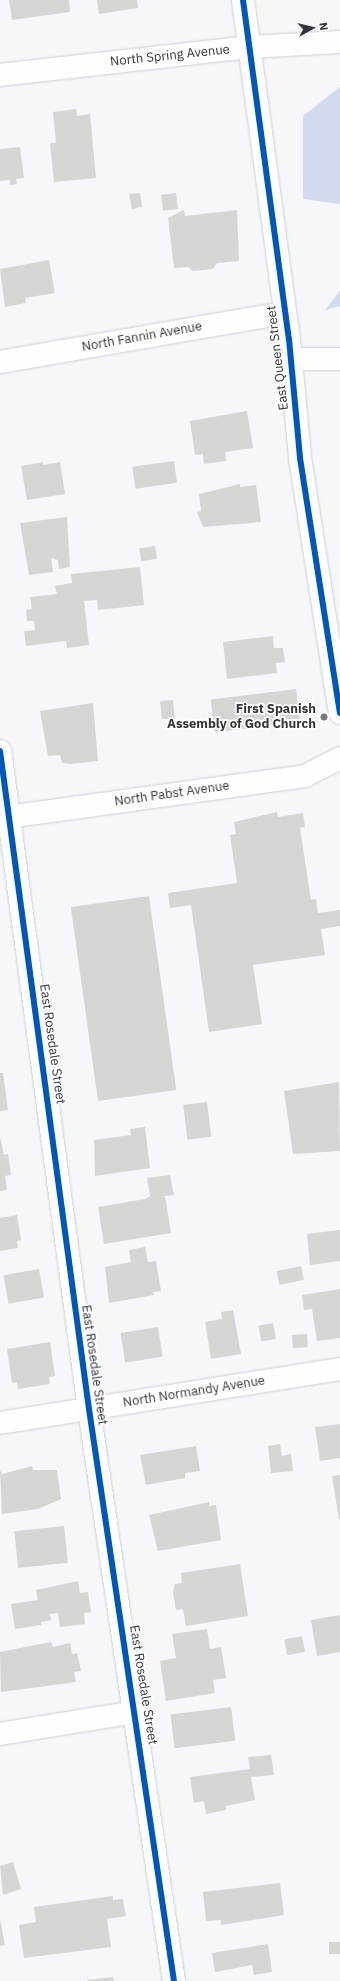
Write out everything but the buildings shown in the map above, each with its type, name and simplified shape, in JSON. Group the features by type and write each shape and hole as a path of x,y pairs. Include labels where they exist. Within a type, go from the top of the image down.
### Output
{"street":[{"name":"East Queen Street","path":"243,0 291,359 300,458 340,713"},
{"name":"North Spring Avenue","path":"0,75 250,47 340,42"},
{"name":"North Fannin Avenue","path":"0,362 284,313"},
{"path":"291,359 340,359"},
{"name":"East Rosedale Street","path":"0,752 5,817 89,1409 136,1712 174,1981"},
{"name":"North Pabst Avenue","path":"5,817 305,776 340,758"},
{"name":"North Normandy Avenue","path":"0,1423 340,1369"},
{"path":"0,1734 136,1712"}],"shaded area":[{"path":"340,87 340,204 303,199 303,116"},
{"path":"340,291 340,306 325,310"}],"cycle path":[{"path":"243,0 289,339 300,458 340,713"},
{"path":"0,751 89,1409 174,1981"}],"place":[{"name":"First Spanish Assembly of God Church","path":"324,717"}]}
